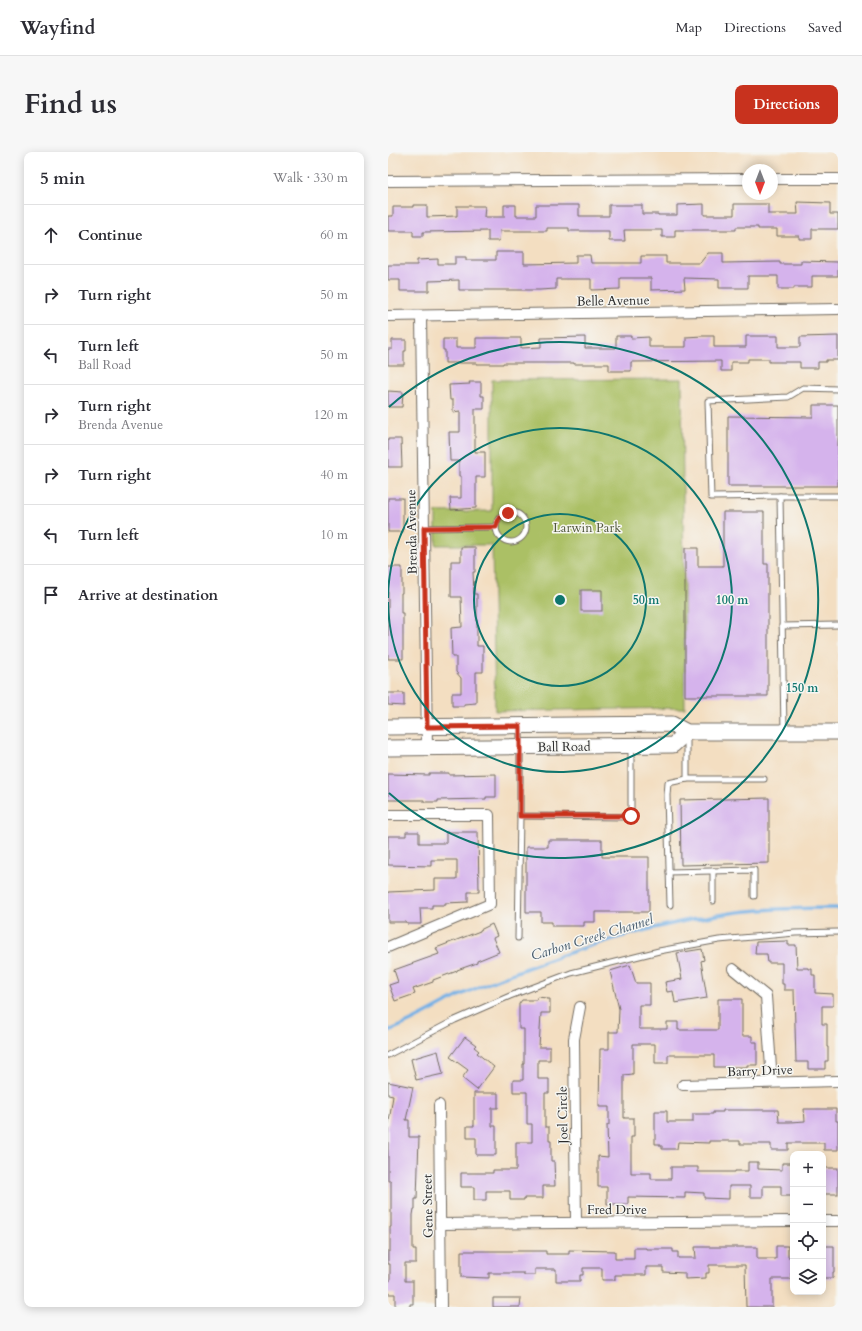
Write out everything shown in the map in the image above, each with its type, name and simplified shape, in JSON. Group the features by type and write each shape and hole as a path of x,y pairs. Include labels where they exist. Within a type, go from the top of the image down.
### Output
{"main road":[{"name":"Ball Road","path":"388,727 672,724 687,732 838,732"},
{"name":"Ball Road","path":"388,748 673,745 687,732"}],"street":[{"path":"388,180 742,179"},
{"path":"778,179 838,179"},
{"name":"Belle Avenue","path":"388,316 838,310"},
{"name":"Brenda Avenue","path":"421,316 427,748"},
{"path":"388,815 489,815 490,904 388,947"},
{"path":"733,969 766,996 772,1082"},
{"name":"Joel Circle","path":"576,1222 574,1039 580,1007"},
{"name":"Barry Drive","path":"683,1085 838,1081"},
{"name":"Gene Street","path":"439,1105 441,1307"},
{"name":"Fred Drive","path":"440,1224 790,1221"},
{"path":"826,1221 838,1221"}],"lane":[{"path":"838,389 803,388 788,397 708,401 711,497 838,496"},
{"path":"780,496 784,732"},
{"path":"508,513 513,513 522,517 525,526 523,535 516,541 511,542 506,541 499,536 496,527 499,518 508,513"},
{"path":"424,528 496,527"},
{"path":"782,626 838,625"},
{"path":"518,938 520,726"},
{"path":"687,732 687,779"},
{"path":"520,816 631,816 631,746"},
{"path":"670,905 668,783 687,779 764,779"},
{"path":"713,870 713,900"},
{"path":"669,872 754,870 754,896"},
{"path":"388,1054 455,1020 510,996 571,974 659,951 719,940 795,933 838,932"}],"green space":[{"name":"Larwin Park","path":"682,379 685,708 495,711 492,545 436,545 436,512 492,511 492,380"}],"building":[{"path":"797,202 830,203 830,214 838,214 838,229 812,229 812,239 799,239 799,236 777,236 777,229 758,229 758,227 736,227 736,230 675,230 675,237 662,237 662,230 624,230 625,241 609,241 609,231 569,231 569,228 547,228 547,231 500,231 499,241 488,241 488,231 423,232 423,236 413,236 413,231 388,231 388,216 393,216 393,207 413,207 413,205 427,205 427,217 457,216 457,206 485,206 484,217 504,217 504,205 516,205 516,216 536,216 536,205 579,205 579,216 609,216 609,205 642,205 642,214 677,215 677,205 704,204 704,215 734,215 734,204 768,204 768,214 798,214"},
{"path":"496,252 524,252 524,264 576,263 576,255 590,255 591,263 641,263 641,256 666,256 666,263 700,263 708,253 723,253 723,263 780,262 780,264 801,264 801,261 838,262 838,276 812,276 812,287 794,287 794,289 778,289 778,276 748,276 748,288 719,288 719,279 684,278 685,289 651,290 651,278 620,278 620,289 591,290 591,279 556,279 556,289 540,290 459,290 459,280 429,281 429,291 400,291 400,280 388,280 388,265 417,265 417,260 438,259 438,264 455,264 455,257 466,257 466,260 496,260"},
{"path":"616,336 631,336 631,338 649,337 649,347 686,347 686,337 714,336 714,347 746,347 746,336 778,336 778,347 800,347 800,337 838,336 838,360 818,362 818,368 800,368 800,362 769,362 769,359 748,359 748,362 731,362 731,371 721,371 721,361 631,362 631,371 609,371 609,364 445,363 445,350 443,350 443,339 456,339 456,348 476,348 476,338 521,338 521,348 541,347 541,338 585,337 585,348 616,348"},
{"path":"392,340 406,340 404,365 388,365 388,349 392,349"},
{"path":"469,382 481,382 481,396 484,396 484,409 475,409 475,452 485,452 485,477 476,477 476,508 451,510 450,498 461,498 461,476 459,476 459,461 450,461 449,432 460,432 460,411 453,412 453,400 450,400 449,385 470,384"},
{"path":"388,391 403,392 402,407 388,407"},
{"path":"813,405 838,405 838,486 728,486 728,416 813,417"},
{"path":"388,439 401,439 402,467 388,467"},
{"path":"388,498 403,498 403,532 388,532"},
{"path":"723,512 764,512 764,564 768,564 768,696 685,696 685,548 698,548 698,566 723,566"},
{"path":"461,547 475,547 475,572 473,572 474,594 477,594 477,646 483,646 483,672 476,672 476,703 464,704 464,706 452,706 452,693 461,693 461,678 456,672 456,657 452,657 451,628 462,627 461,597 451,597 451,561 461,561"},
{"path":"388,567 402,567 401,613 403,613 403,659 388,659"},
{"path":"581,590 602,590 602,611 581,611"},
{"path":"388,693 404,693 404,706 388,705"},
{"path":"429,773 449,773 449,775 496,774 496,797 486,797 486,799 438,800 438,802 424,802 424,800 388,800 388,774 429,775"},
{"path":"769,798 769,863 681,865 680,800"},
{"path":"406,832 419,832 419,843 446,843 446,832 478,832 479,892 468,892 468,902 445,903 445,905 432,905 432,908 420,908 421,924 388,922 388,892 435,890 435,879 457,879 457,860 431,860 431,866 388,865 388,836 406,836"},
{"path":"548,840 602,840 602,857 649,857 649,912 595,912 595,922 584,922 584,926 552,926 552,922 541,922 541,912 526,912 526,847 548,847"},
{"path":"492,924 497,936 493,938 499,952 477,961 477,963 433,980 433,982 413,989 415,994 395,1001 389,985 398,982 394,970 439,954 436,948 480,931"},
{"path":"788,941 788,945 796,945 797,968 812,969 812,975 815,975 815,993 833,994 833,1006 822,1006 822,1024 827,1024 828,1061 825,1061 825,1069 808,1069 808,1062 796,1062 794,990 784,990 784,984 782,984 782,963 768,963 767,954 755,954 756,942"},
{"path":"702,949 704,960 701,961 707,998 675,1003 673,991 667,992 665,982 682,979 677,953"},
{"path":"630,965 636,983 650,983 650,1005 639,1005 639,1029 667,1029 667,1022 678,1022 678,1030 718,1030 718,999 742,999 742,1036 752,1036 752,1042 757,1042 757,1065 747,1065 747,1067 714,1067 714,1055 668,1055 668,1063 655,1063 655,1044 633,1044 633,1074 624,1075 624,1118 634,1118 634,1137 631,1137 631,1173 651,1173 651,1179 671,1179 671,1167 698,1167 698,1172 735,1172 748,1171 748,1162 758,1162 758,1169 782,1170 782,1163 790,1163 790,1196 781,1196 781,1186 763,1186 763,1197 750,1197 750,1186 729,1186 729,1199 704,1198 704,1193 685,1192 685,1198 628,1197 628,1204 607,1204 607,1187 598,1187 598,1156 608,1157 607,1125 609,1125 609,1107 599,1107 600,1049 609,1049 609,1032 618,1032 619,1009 610,971"},
{"path":"537,997 550,999 550,1013 541,1013 539,1047 550,1047 550,1060 538,1060 538,1079 549,1079 549,1093 545,1093 545,1127 549,1127 551,1161 554,1161 555,1186 543,1186 543,1198 510,1200 510,1191 486,1191 486,1200 474,1200 474,1187 461,1187 461,1173 493,1173 493,1170 516,1170 516,1142 532,1142 532,1124 527,1124 527,1092 513,1092 513,1080 523,1080 524,1029 519,1029 519,1004 522,1000 537,1000"},
{"path":"465,1037 476,1045 474,1047 479,1051 477,1053 494,1067 477,1090 462,1078 468,1070 450,1057"},
{"path":"438,1051 443,1074 416,1080 411,1059"},
{"path":"388,1082 413,1087 406,1120 409,1120 409,1137 419,1137 417,1199 415,1199 415,1209 413,1215 413,1250 416,1250 416,1263 405,1263 405,1281 413,1281 413,1304 410,1304 410,1307 395,1307 395,1294 388,1294 388,1281 390,1281 388,1251 390,1251 391,1181 388,1181 388,1128 393,1096 388,1095"},
{"path":"474,1093 498,1093 498,1108 492,1108 492,1126 496,1126 496,1155 476,1155 476,1138 467,1138 467,1126 474,1126"},
{"path":"804,1109 836,1109 836,1121 838,1121 838,1150 824,1150 824,1143 788,1143 788,1150 771,1150 771,1144 740,1144 740,1141 709,1141 709,1143 678,1142 677,1149 662,1149 660,1144 655,1144 655,1111 667,1111 667,1122 693,1122 693,1114 713,1114 713,1112 723,1112 723,1110 778,1110 779,1122 790,1122 805,1121"},
{"path":"826,1168 838,1168 838,1194 826,1194"},
{"path":"776,1246 788,1246 788,1257 790,1257 790,1279 772,1279 772,1307 746,1307 745,1265 709,1265 709,1273 706,1273 706,1278 685,1279 685,1273 663,1272 663,1267 646,1267 646,1275 615,1275 615,1280 602,1280 602,1268 583,1268 583,1275 580,1275 580,1281 556,1281 556,1269 535,1269 535,1275 524,1275 524,1273 489,1273 489,1278 461,1277 461,1251 546,1251 546,1254 569,1254 569,1250 615,1251 615,1259 634,1259 634,1248 673,1249 673,1252 678,1252 678,1258 696,1258 695,1247 757,1247 757,1259 776,1259"},
{"path":"826,1246 834,1246 833,1278 826,1278"},
{"path":"493,1298 521,1298 520,1307 493,1307"}],"waterway":[{"name":"Carbon Creek Channel","path":"388,1031 399,1027 472,990 536,964 636,932 704,917 738,912 775,909 838,908"}],"route":[{"path":"508,513 499,518 496,527 424,528 427,727 520,726 520,816 631,816"}]}
